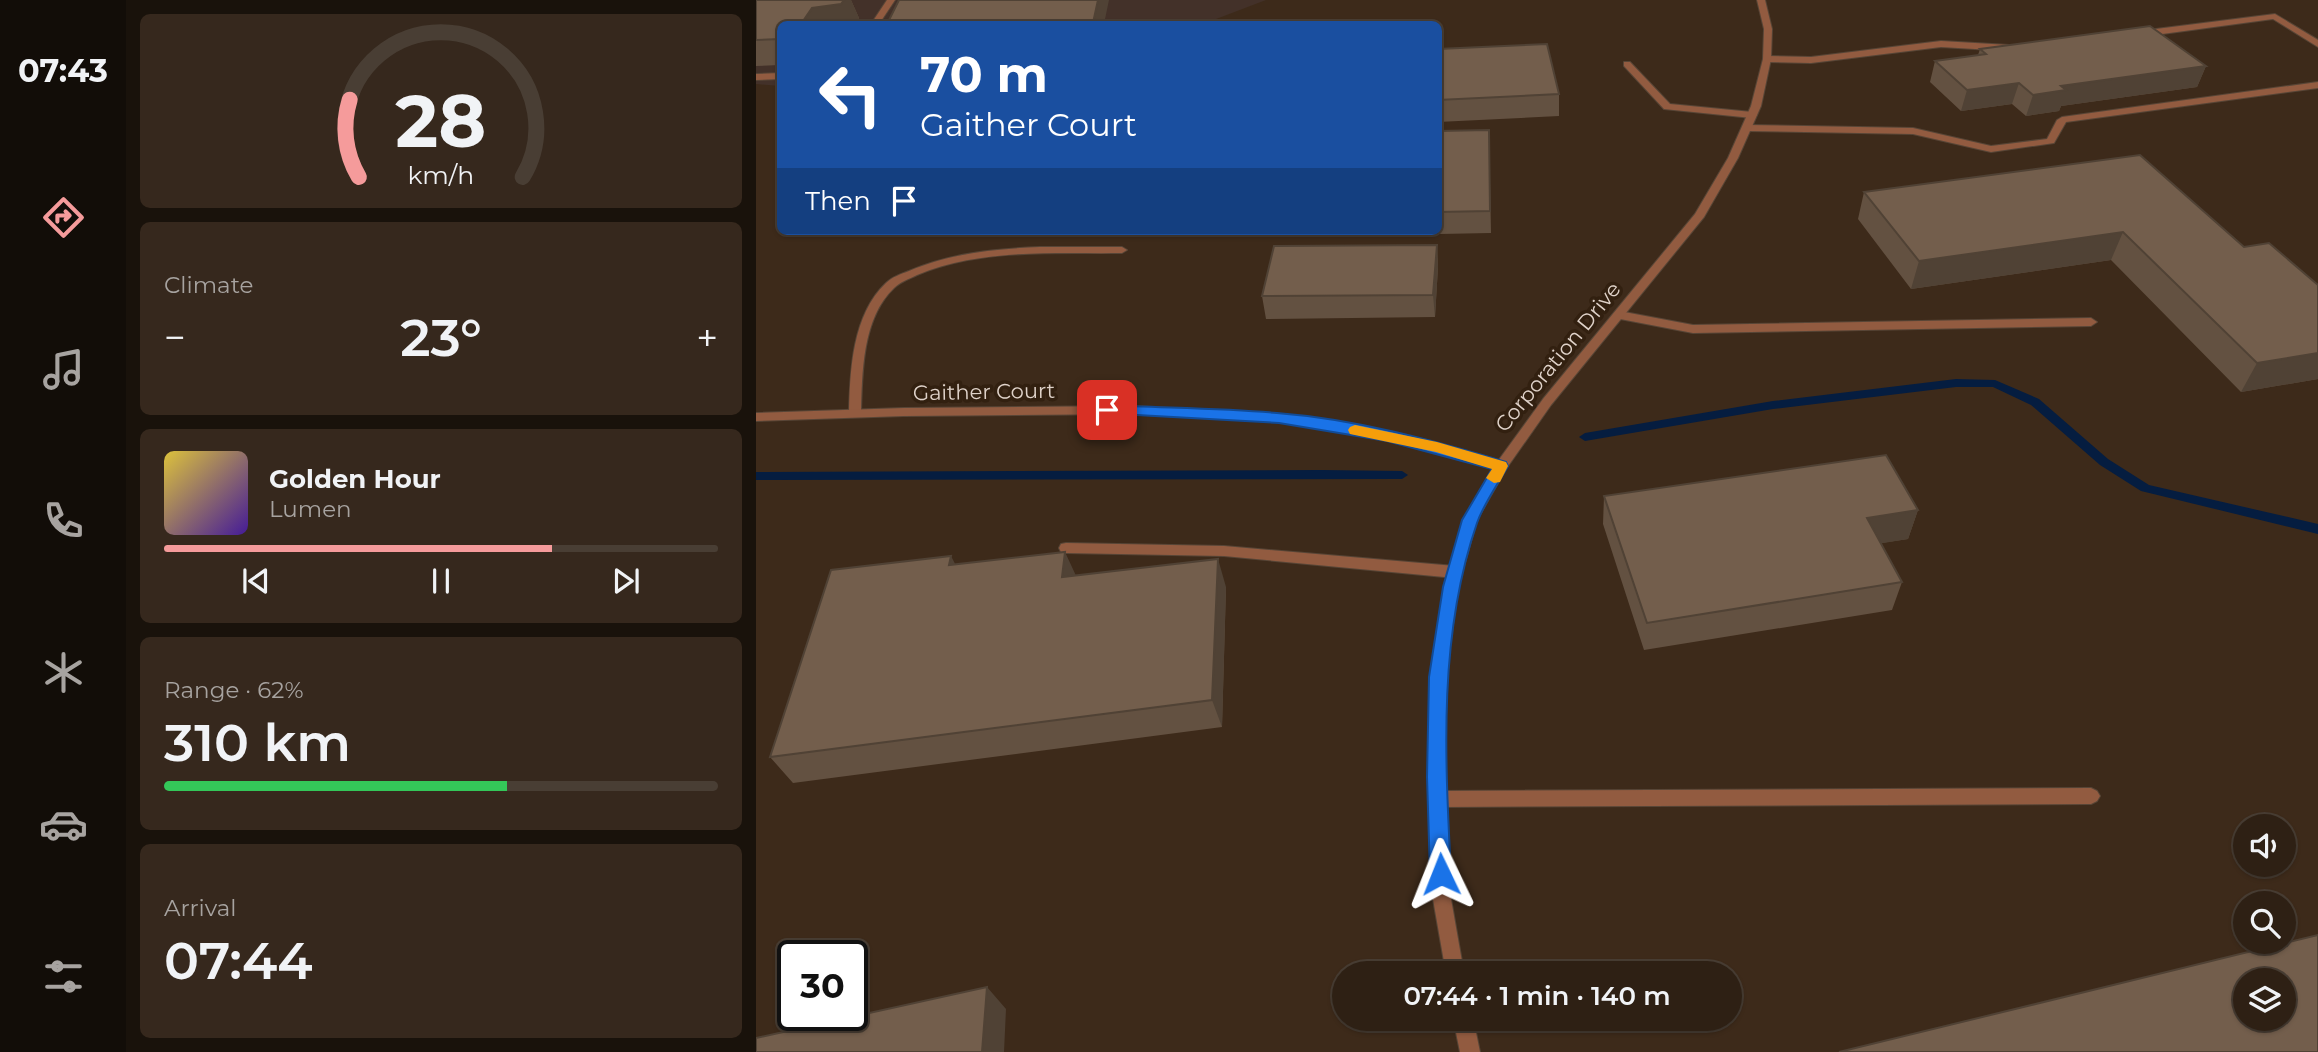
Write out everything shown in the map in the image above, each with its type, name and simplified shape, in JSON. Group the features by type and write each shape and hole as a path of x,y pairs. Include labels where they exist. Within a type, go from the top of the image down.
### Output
{"street":[{"path":"877,21 891,0"},
{"name":"Corporation Drive","path":"1453,961 1442,899 1437,799 1438,677 1455,572 1470,520 1501,466 1546,402 1700,215 1733,158 1749,122 1767,59 1768,29 1761,0"},
{"path":"2124,36 2275,16 2318,44"},
{"path":"1767,59 1811,60 1941,44 2016,48"},
{"path":"1627,64 1667,107 1749,122 1913,131 1992,149 2051,141 2062,120 2318,85"},
{"path":"756,77 777,76"},
{"path":"855,414 856,363 865,329 889,285 924,267 950,259 992,253 1122,250"},
{"path":"1619,315 1693,329 2091,321"},
{"name":"Gaither Court","path":"756,418 1132,410 1279,418 1387,436 1501,466"},
{"path":"1066,548 1224,551 1455,572"},
{"path":"1437,799 2091,796"},
{"path":"1466,1031 1470,1052"}],"shaded area":[{"path":"756,0 1266,0 1211,21 777,21 777,86 756,84"}],"building":[{"path":"756,0 844,0 841,4 812,8 803,21 777,21 777,39 756,40"},
{"path":"899,0 1098,0 1093,21 888,21"},
{"path":"2150,26 2206,66 2061,86 2066,90 2033,95 2019,83 1967,90 1935,61 1986,54 1980,49"},
{"path":"1547,44 1559,94 1442,100 1442,49"},
{"path":"1489,130 1490,211 1442,212 1442,131"},
{"path":"2140,155 2244,247 2269,243 2318,285 2318,353 2257,363 2123,232 1919,261 1864,192"},
{"path":"1437,245 1433,295 1262,296 1274,246"},
{"path":"1886,455 1918,510 1867,518 1902,582 1647,623 1604,496"},
{"path":"1065,552 1062,577 1218,559 1212,700 770,757 831,570 951,556 949,565"},
{"path":"2318,935 2318,1052 1839,1052 2240,954 2296,954 2296,940"},
{"path":"987,987 982,1052 756,1052 756,1038 788,1031 868,1031 868,1013"}],"waterway":[{"path":"1585,437 1773,405 1956,383 1995,384 2035,402 2104,462 2145,488 2318,529"},
{"path":"756,476 1402,475"}],"slow traffic":[{"path":"1355,430 1437,447 1501,466 1494,478"}],"route":[{"path":"1107,410 1279,418 1387,436 1501,466 1470,520 1451,587 1438,677 1437,777 1441,874"}]}
